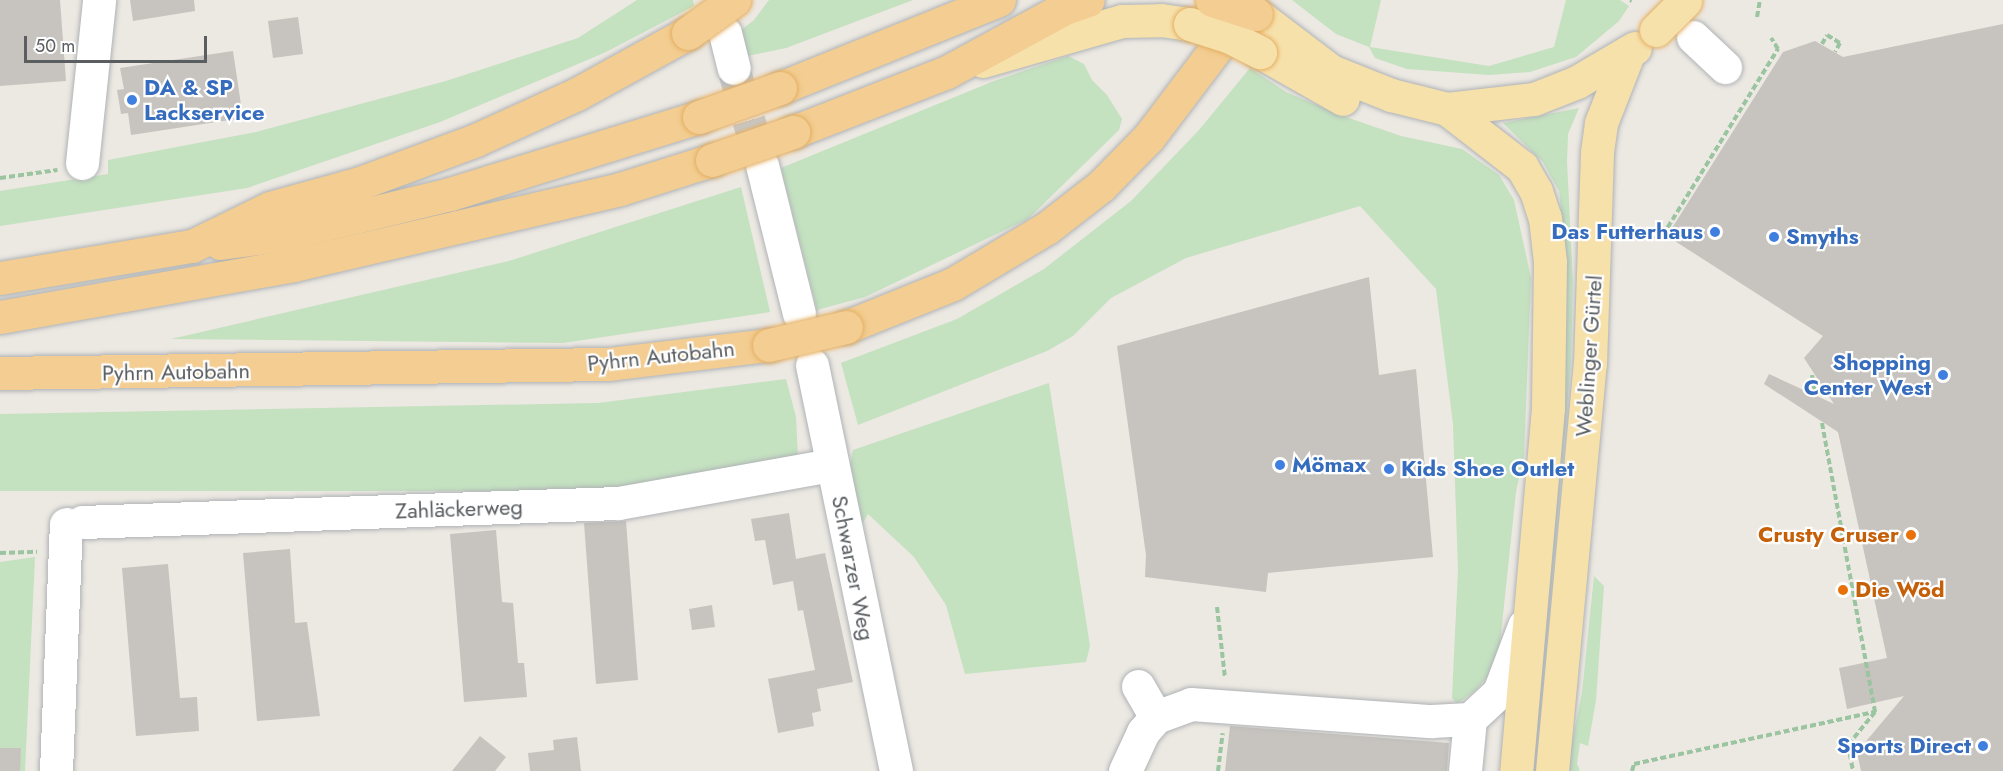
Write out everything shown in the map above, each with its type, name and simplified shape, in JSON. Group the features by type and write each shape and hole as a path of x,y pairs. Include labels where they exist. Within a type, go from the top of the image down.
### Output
{"highway":[{"path":"192,246 270,208 360,183 476,140 577,93 688,33 734,0"},
{"path":"0,278 192,246 281,234 450,194 699,117 780,88 999,0"},
{"path":"0,317 294,265 620,189 793,132 947,72 1065,8 1088,0"},
{"path":"1212,0 1259,24"},
{"name":"Pyhrn Autobahn","path":"0,373 586,365 769,345 846,327 953,284 1047,228 1101,186 1149,137 1217,47"}],"main road":[{"path":"1259,24 1331,72 1391,95 1447,109 1534,99 1577,82 1628,54 1685,1"},
{"path":"947,72 1113,23 1148,20 1190,24 1228,36 1259,24"},
{"path":"1259,24 1342,99 1388,116 1489,139"},
{"name":"Weblinger Gürtel","path":"1552,771 1590,364 1597,152 1601,123 1628,54"},
{"name":"Weblinger Gürtel","path":"1447,109 1489,139 1522,167 1536,191 1545,218 1550,262 1548,408 1516,771"}],"street":[{"path":"82,163 99,0"},
{"path":"725,33 734,68"},
{"path":"1693,37 1725,67"},
{"path":"762,165 799,313"},
{"name":"Schwarzer Weg","path":"812,365 896,771"},
{"name":"Zahläckerweg","path":"71,533 618,503 832,465"},
{"path":"56,771 71,533"},
{"name":"Weblinger Gürtel","path":"1470,719 1499,692 1530,607"},
{"path":"1138,686 1156,717"},
{"path":"1125,771 1143,732 1156,717 1191,704 1431,721 1470,719 1465,771"}],"path":[{"path":"1757,17 1760,0"},
{"path":"1822,44 1827,35 1839,43 1835,52"},
{"path":"1663,235 1778,49 1771,38"},
{"path":"0,178 79,167 82,163"},
{"path":"1812,375 1816,397"},
{"path":"1822,423 1875,712 1848,745 1853,771"},
{"path":"0,553 71,533"},
{"path":"1217,607 1226,708 1218,771"},
{"path":"1632,771 1634,764 1875,712"}],"green space":[{"path":"637,0 693,0 694,6 604,53 440,122 247,188 0,226 0,191 108,174 108,160 256,132 446,81 578,38"},
{"path":"769,0 913,0 786,48 747,56 740,31 754,20"},
{"path":"1292,0 1381,0 1370,47 1489,66 1554,47 1566,0 1620,0 1629,6 1619,21 1576,57 1530,72 1489,75 1407,69 1375,58 1369,47 1336,34"},
{"path":"1068,56 1084,64 1092,80 1107,95 1122,119 1119,130 1028,219 865,297 817,310 781,168 994,81"},
{"path":"1250,68 1286,92 1343,116 1401,136 1462,149 1499,175 1514,200 1531,278 1524,456 1516,492 1499,653 1491,673 1476,690 1457,704 1452,698 1458,570 1453,424 1436,289 1360,206 1186,258 1111,298 1073,336 1047,351 858,425 841,363 957,319 1044,269 1131,201 1199,130"},
{"path":"1579,108 1568,134 1567,162 1573,282 1571,362 1535,771 1526,771 1560,418 1567,268 1559,191 1543,162 1503,123"},
{"path":"741,187 770,312 563,343 171,339 509,261"},
{"path":"786,379 796,417 798,459 636,491 0,491 0,414 598,403"},
{"path":"1049,383 1090,646 1086,662 965,674 946,605 914,557 868,514 860,528 850,465 853,450"},
{"path":"35,557 25,771 0,771 0,562"},
{"path":"1594,576 1604,586 1596,700 1588,746 1580,743 1577,764 1580,771 1566,771 1582,693"}],"building":[{"path":"0,0 60,0 66,81 0,86"},
{"path":"130,0 194,0 195,11 133,21"},
{"path":"298,17 303,54 273,58 268,21"},
{"name":"Shopping Center West","path":"2003,24 2003,771 1861,771 1857,752 1904,696 1847,709 1839,668 1887,658 1838,432 1764,384 1769,374 1834,404 1804,358 1823,336 1667,236 1783,52 1815,41 1843,57"},
{"path":"233,51 243,118 131,135 128,113 121,114 117,90 124,89 120,68"},
{"name":"Mömax","path":"1369,277 1379,375 1416,369 1433,557 1268,573 1266,592 1145,577 1146,555 1117,346"},
{"path":"789,513 796,559 825,553 853,682 817,689 821,711 812,713 814,726 778,733 768,679 815,670 803,610 798,611 793,581 773,585 765,540 755,541 751,519"},
{"path":"626,521 638,680 596,684 584,523"},
{"path":"496,530 502,602 513,603 518,663 524,663 527,697 464,702 450,534"},
{"path":"290,549 295,623 307,622 320,716 257,721 243,553"},
{"path":"168,564 180,698 197,697 199,731 136,736 122,568"},
{"path":"712,605 715,627 692,630 689,609"},
{"path":"1230,726 1449,743 1447,771 1225,771"},
{"path":"480,736 506,757 495,771 452,771"},
{"path":"577,737 581,771 530,771 528,753 554,750 553,740"},
{"path":"0,748 21,748 20,771 0,771"}],"tunnel":[{"path":"735,73 762,165"}],"place":[{"name":"DA & SP Lackservice","path":"132,100"},
{"name":"Das Futterhaus","path":"1715,232"},
{"name":"Smyths","path":"1774,237"},
{"name":"Shopping Center West","path":"1943,375"},
{"name":"Mömax","path":"1280,465"},
{"name":"Kids Shoe Outlet","path":"1389,469"},
{"name":"Crusty Cruser","path":"1911,535"},
{"name":"Die Wöd","path":"1843,590"},
{"name":"Sports Direct","path":"1983,746"}]}
